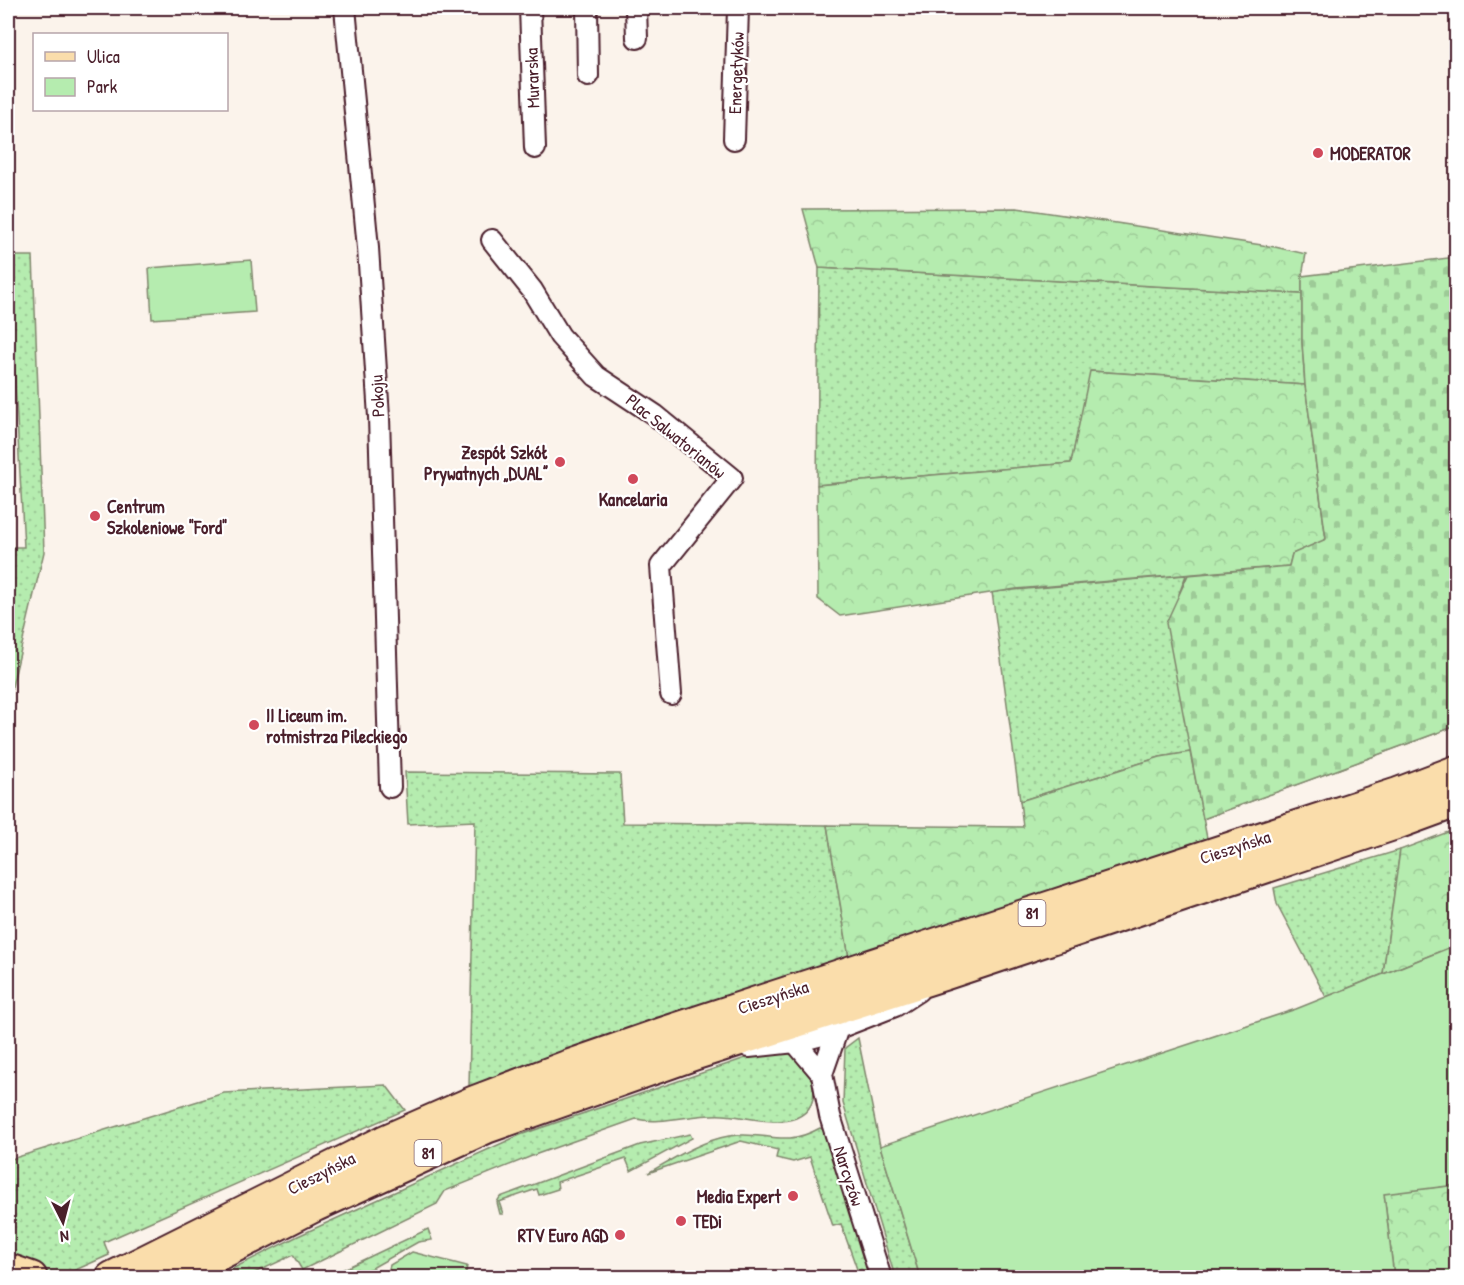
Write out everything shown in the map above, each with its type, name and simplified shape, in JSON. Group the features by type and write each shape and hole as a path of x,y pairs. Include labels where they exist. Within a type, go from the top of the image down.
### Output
{"main road":[{"name":"Cieszyńska","path":"112,1278 384,1142 475,1102 567,1067 676,1029 1376,801 1456,772"},
{"name":"Cieszyńska","path":"171,1278 315,1205 486,1127 696,1053 946,973 1456,801"},
{"path":"8,1270 31,1278"}],"street":[{"name":"Pokoju","path":"345,8 368,248 379,417 390,787"},
{"name":"Murarska","path":"530,8 535,148"},
{"path":"587,8 588,76"},
{"path":"636,8 637,39"},
{"name":"Energetyków","path":"734,139 738,8"},
{"name":"Plac Salwatorianów","path":"492,240 532,290 560,336 596,376 655,415 732,478 661,566 670,694"},
{"path":"696,1053 795,1042 895,1006 946,973"},
{"name":"Narcyzów","path":"837,1028 822,1074 830,1116 881,1278"},
{"name":"Narcyzów","path":"795,1042 822,1074"}],"green space":[{"path":"1017,208 1275,247 1306,254 1302,294 819,268 803,209"},
{"path":"8,256 33,256 44,552 11,691 8,688 8,547 24,547"},
{"path":"1456,257 1456,726 1203,819 1166,623 1188,575 1289,566 1292,554 1326,539 1305,385 1302,342 1302,276"},
{"path":"251,260 255,312 152,319 149,268"},
{"path":"819,268 1302,294 1305,385 1091,371 1071,463 817,485"},
{"path":"1090,371 1305,385 1326,540 1292,554 1289,566 1016,589 840,616 818,599 817,485 1071,463"},
{"path":"1456,479 1456,726 1203,819 1190,752 1160,757 1020,801 992,592 1186,575 1179,594 1188,575 1289,566"},
{"path":"1190,752 1208,843 849,957 827,825 1023,827 1020,801 1160,757"},
{"path":"405,772 620,774 623,823 827,825 849,957 469,1087 475,821 408,824"},
{"path":"1456,829 1456,945 1383,974 1400,850"},
{"path":"1400,850 1383,974 1326,997 1277,904 1274,888"},
{"path":"1456,945 1456,1185 1384,1194 1394,1277 920,1277 880,1146 1296,1009"},
{"path":"858,1038 880,1146 920,1277 895,1277 843,1103 845,1048"},
{"path":"769,1050 788,1053 797,1058 810,1075 814,1095 806,1112 796,1118 770,1121 712,1115 657,1121 636,1119 537,1154 445,1191 437,1204 302,1270 293,1255 246,1277 214,1278 298,1236 520,1135"},
{"path":"386,1085 405,1110 104,1242 109,1255 60,1277 8,1262 8,1160 224,1093"},
{"path":"820,1128 824,1130 871,1277 857,1277 858,1272 841,1224 833,1226 810,1157 793,1162 776,1158 778,1150 741,1141 648,1173 687,1151 718,1138 742,1135 795,1137"},
{"path":"690,1134 692,1138 631,1171 626,1159 557,1182 558,1189 539,1195 537,1189 499,1202 503,1214 500,1214 497,1202 500,1197 640,1145"},
{"path":"1456,1185 1456,1277 1394,1277 1384,1193"},
{"path":"428,1229 432,1240 418,1242 356,1277 327,1277"},
{"path":"412,1252 467,1266 465,1277 387,1277 390,1265"}],"place":[{"name":"MODERATOR","path":"1318,153"},
{"name":"Zespół Szkół Prywatnych „DUAL”","path":"560,462"},
{"name":"Kancelaria","path":"633,479"},
{"name":"Centrum Szkoleniowe \"Ford\"","path":"95,516"},
{"name":"II Liceum im. rotmistrza Pileckiego","path":"254,725"},
{"name":"Media Expert","path":"793,1196"},
{"name":"TEDi","path":"681,1221"},
{"name":"RTV Euro AGD","path":"620,1235"}]}
